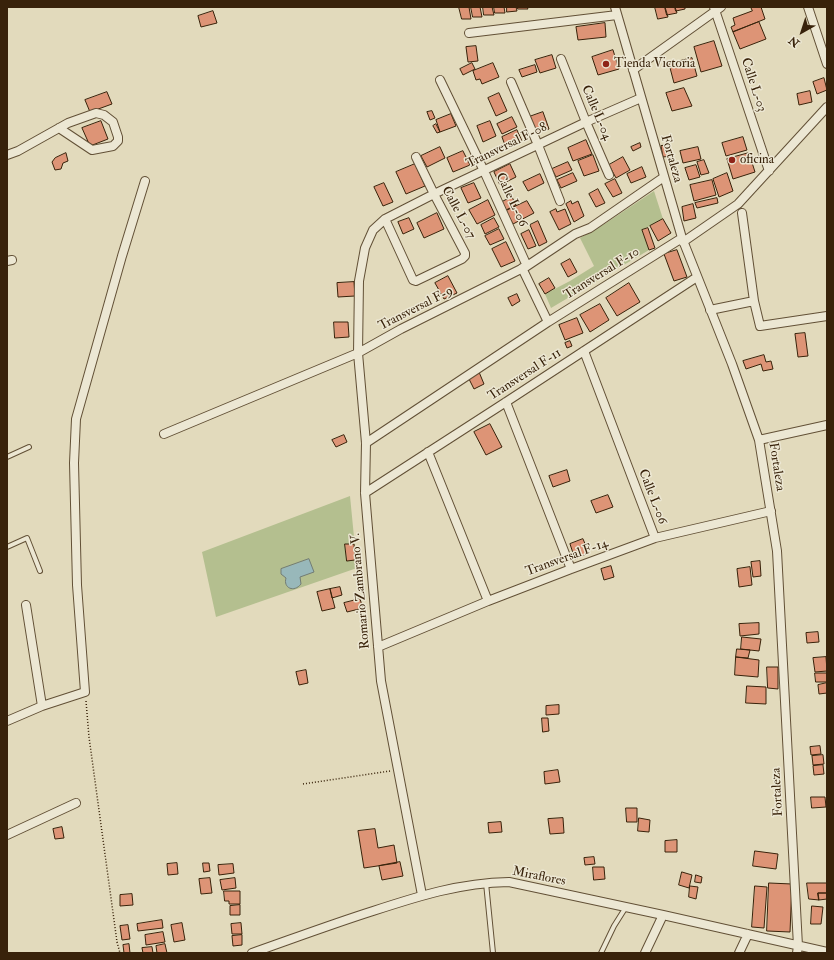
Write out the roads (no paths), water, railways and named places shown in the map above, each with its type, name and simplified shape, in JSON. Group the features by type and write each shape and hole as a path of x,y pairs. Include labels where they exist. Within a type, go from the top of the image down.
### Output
{"street":[{"name":"Fortaleza","path":"614,7 634,70 682,240 732,364 759,440 777,551 798,950"},
{"path":"808,7 827,64"},
{"path":"634,70 717,8"},
{"name":"Calle L-03","path":"717,8 769,170"},
{"path":"469,33 617,16"},
{"name":"Calle L-04","path":"561,59 609,175"},
{"name":"Calle L-06","path":"440,80 484,171 548,322"},
{"path":"511,82 560,201"},
{"name":"Transversal F-08","path":"359,281 364,248 373,230 385,219 434,194 586,122 641,98"},
{"name":"Transversal F-10","path":"366,443 548,322 738,204 827,107"},
{"path":"7,155 18,151 59,128 73,121 96,113 104,115 113,122 118,141 113,146 92,150 59,128"},
{"name":"Calle L-07","path":"385,219 414,280 416,281 462,259 465,256 465,253 416,156"},
{"name":"Transversal F-9","path":"164,434 358,353 401,329 525,267 576,234 590,228 664,177"},
{"path":"7,721 42,706 85,692 77,585 74,464 76,419 122,256 145,181"},
{"path":"742,213 754,301 760,326 827,316"},
{"name":"Transversal F-11","path":"365,493 697,277"},
{"name":"Romario Zambrano V.","path":"359,281 358,353 366,443 365,493 381,682 422,895"},
{"path":"710,310 754,301"},
{"name":"Calle L-06","path":"584,351 655,538"},
{"path":"506,402 571,569"},
{"path":"759,440 827,425"},
{"path":"428,452 488,601"},
{"name":"Transversal F-14","path":"378,647 488,601 655,538 771,512"},
{"path":"26,605 42,706"},
{"path":"7,835 76,803"},
{"name":"Miraflores","path":"252,953 422,895 460,886 486,882 509,882 748,934 798,950 827,952"},
{"path":"645,953 663,915"},
{"path":"739,953 748,934"}],"lane":[{"path":"7,457 29,447"},
{"path":"7,547 27,538 40,571"},
{"path":"486,882 493,953"},
{"path":"601,953 614,926 626,907"}],"water":[{"path":"309,559 314,572 300,577 301,584 298,587 292,589 288,587 285,581 286,578 281,574 281,569"}],"place":[{"name":"Tienda Victoria","path":"606,64"},
{"name":"oficina","path":"732,160"}]}
